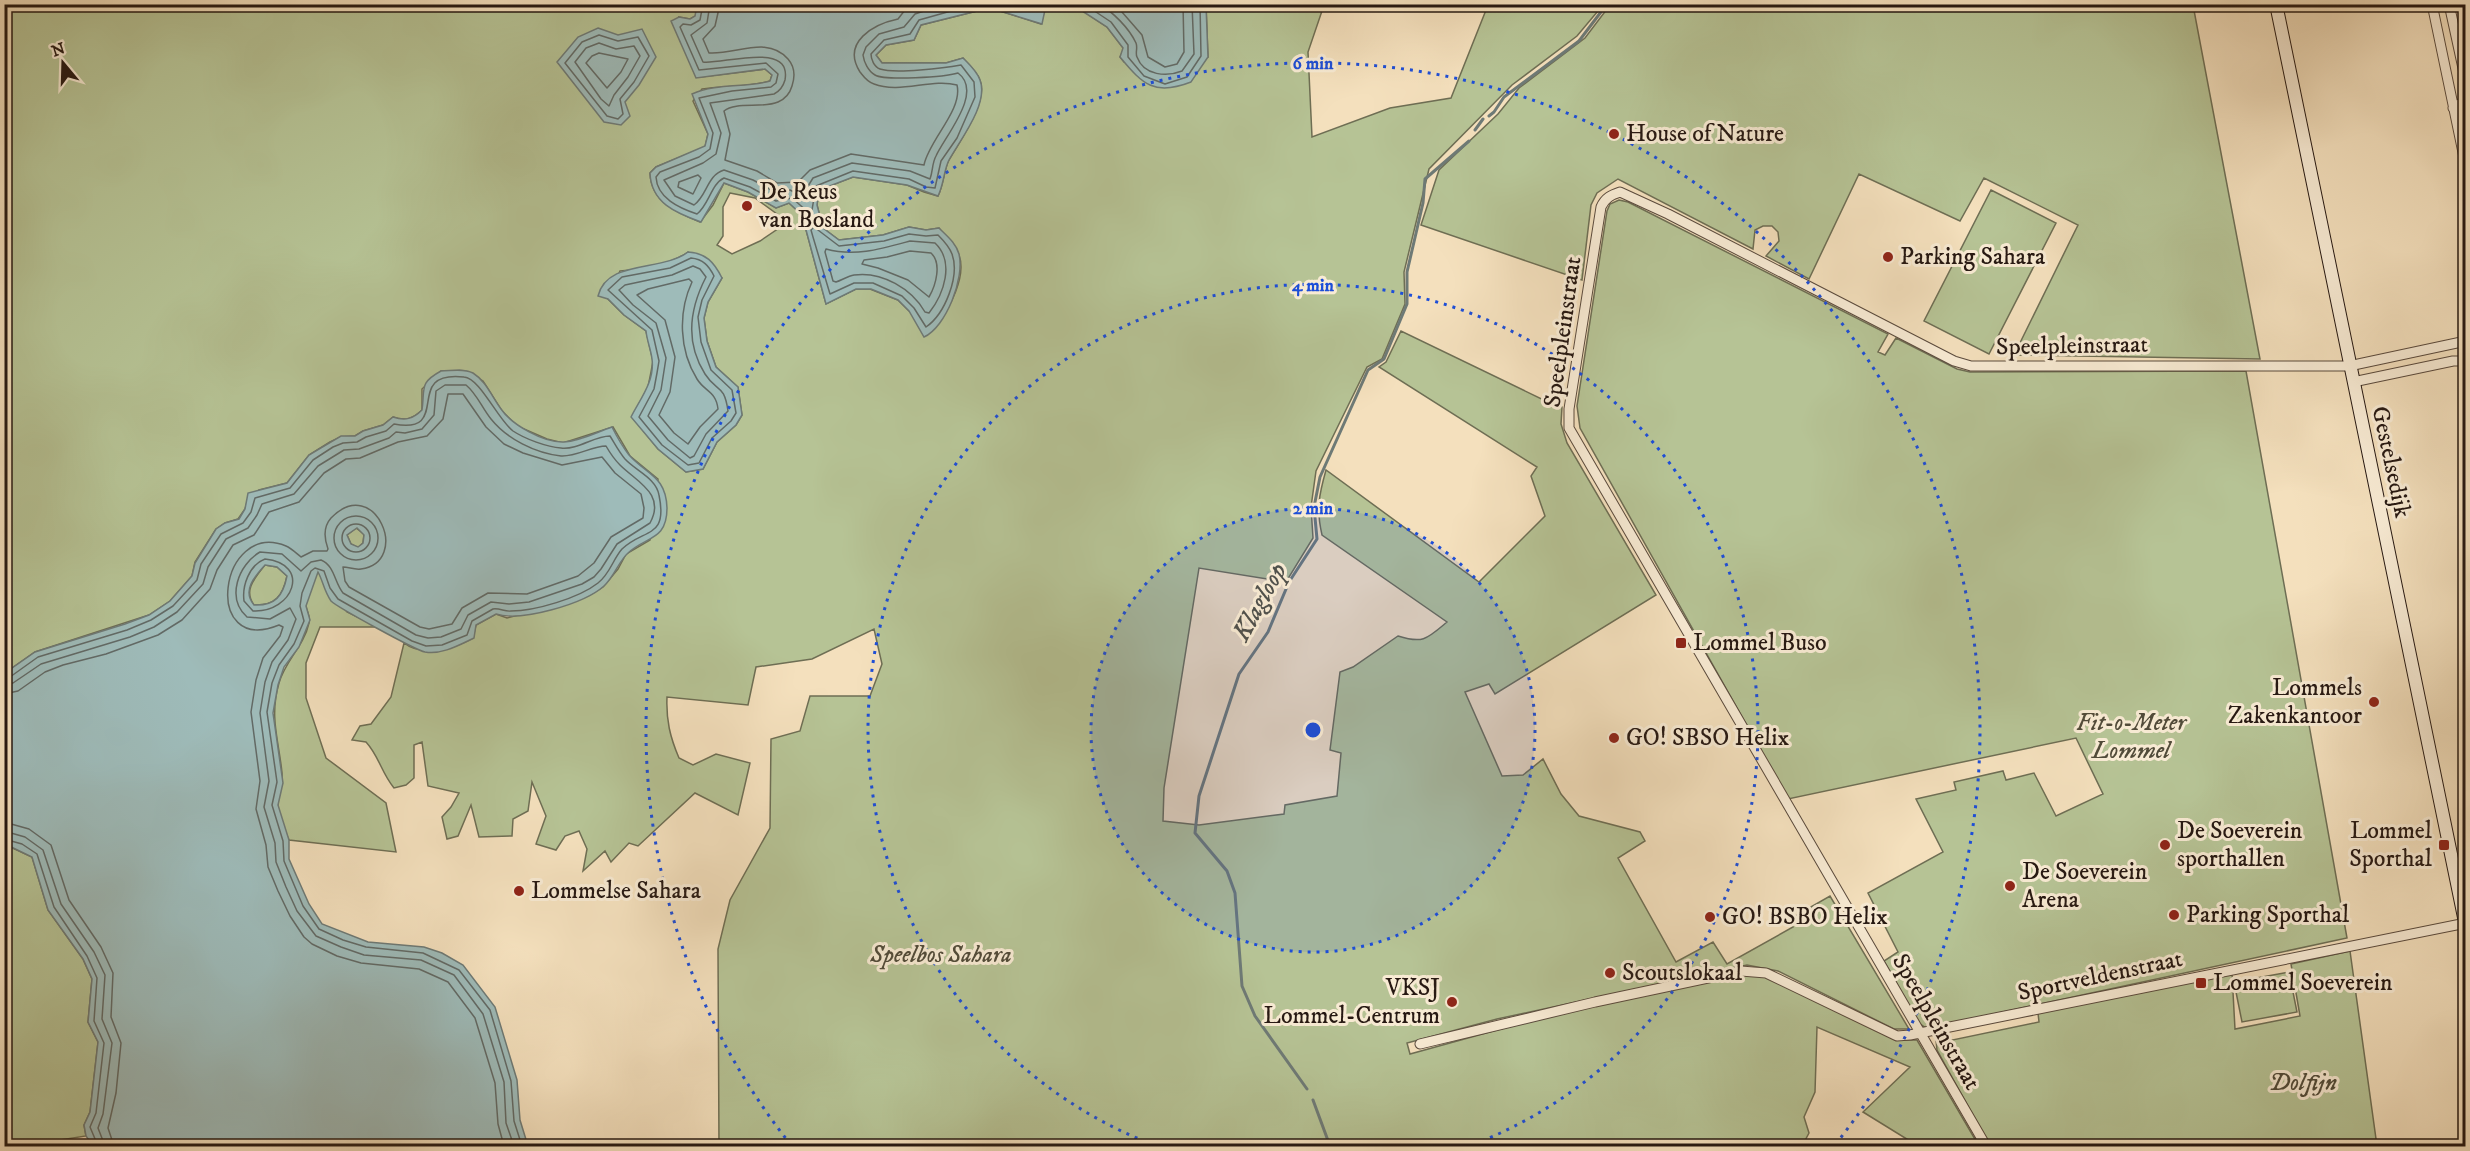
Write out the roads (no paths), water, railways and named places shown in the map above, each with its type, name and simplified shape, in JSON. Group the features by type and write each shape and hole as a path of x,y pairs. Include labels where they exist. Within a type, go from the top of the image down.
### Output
{"main road":[{"name":"Gestelsedijk","path":"2276,4 2465,924"}],"street":[{"path":"2432,4 2466,167"},
{"path":"2449,4 2466,82"},
{"path":"2453,108 2466,100"},
{"path":"2453,108 2466,111"},
{"name":"Speelpleinstraat","path":"1986,1146 1834,888 1569,428 1569,409 1601,207 1610,195 1620,192 1668,214 1954,361 1971,366 2349,366 2461,343"},
{"path":"2353,381 2462,361 2461,343"},
{"name":"Sportveldenstraat","path":"1420,1044 1595,1002 1741,971 1766,973 1897,1036 2465,924"}],"water":[{"path":"697,5 1046,5 1042,24 1000,11 981,10 921,25 914,40 886,45 876,55 882,63 946,63 963,58 979,77 982,90 977,111 949,160 938,196 907,185 853,177 819,190 817,205 823,228 839,240 883,235 909,227 926,230 939,228 953,243 959,254 959,276 952,301 940,323 932,332 924,337 909,311 898,300 871,289 856,289 826,304 802,215 789,203 776,208 748,192 724,183 701,222 674,210 660,199 651,183 650,173 656,167 705,146 708,134 692,94 711,88 770,81 772,75 765,69 696,78 671,21 679,17 690,19 695,16"},
{"path":"1078,5 1206,5 1208,57 1191,82 1168,88 1151,85 1136,75 1120,57 1123,48 1107,27 1076,7"},
{"path":"598,28 618,35 642,29 656,57 639,85 625,102 630,116 621,125 604,122 557,62 578,37"},
{"path":"688,252 700,254 709,259 722,278 708,302 704,318 707,341 716,367 738,387 742,415 736,425 717,442 703,469 686,472 658,449 631,417 646,390 651,375 652,359 646,331 624,315 608,299 598,296 603,284 612,276 677,258"},
{"path":"462,370 473,373 482,380 506,415 520,427 547,440 570,441 612,427 629,455 659,482 666,497 666,519 663,527 654,536 628,553 608,582 595,593 552,610 521,616 496,614 476,625 474,638 444,651 425,652 336,605 331,601 318,572 306,606 310,620 299,647 284,667 278,685 273,713 283,783 278,805 289,840 289,859 309,904 322,924 368,942 424,947 442,953 463,965 495,1007 517,1080 520,1120 528,1146 93,1146 86,1136 84,1125 90,1112 98,1042 88,1022 92,979 83,959 48,910 32,857 5,844 5,673 35,652 149,615 170,601 192,576 195,563 216,529 225,523 239,519 245,509 248,493 287,483 309,455 341,436 355,436 383,425 393,417 405,419 415,415 422,410 424,387 434,375 441,371","holes":["357,528 364,535 363,543 358,547 351,544 347,535","265,565 277,567 287,576 283,589 273,602 254,605 249,589"]}],"waterway":[{"name":"Klagloop","path":"1489,116 1504,97 1579,41 1607,4"},
{"name":"Klagloop","path":"1475,130 1483,119"},
{"name":"Klagloop","path":"1307,1089 1255,1016 1242,986 1235,893 1227,871 1195,833 1199,796 1239,674 1268,632 1289,582 1317,539 1314,507 1320,477 1368,370 1384,359 1407,304 1407,272 1423,203 1425,179 1469,141"},
{"name":"Klagloop","path":"1313,1100 1330,1146"}],"place":[{"name":"House of Nature","path":"1614,134"},
{"name":"De Reus van Bosland","path":"747,206"},
{"name":"Parking Sahara","path":"1888,257"},
{"name":"Lommel Buso","path":"1681,643"},
{"name":"Lommels Zakenkantoor","path":"2374,702"},
{"name":"GO! SBSO Helix","path":"1614,738"},
{"name":"De Soeverein sporthallen","path":"2165,845"},
{"name":"Lommel Sporthal","path":"2444,845"},
{"name":"De Soeverein Arena","path":"2010,886"},
{"name":"Lommelse Sahara","path":"519,891"},
{"name":"Parking Sporthal","path":"2174,915"},
{"name":"GO! BSBO Helix","path":"1710,917"},
{"name":"Scoutslokaal","path":"1610,973"},
{"name":"Lommel Soeverein","path":"2201,983"},
{"name":"VKSJ Lommel-Centrum","path":"1452,1002"}],"park label":[{"name":"Fit-o-Meter Lommel","path":"2131,737"},
{"name":"Speelbos Sahara","path":"941,955"},
{"name":"Dolfijn","path":"2303,1083"}]}
